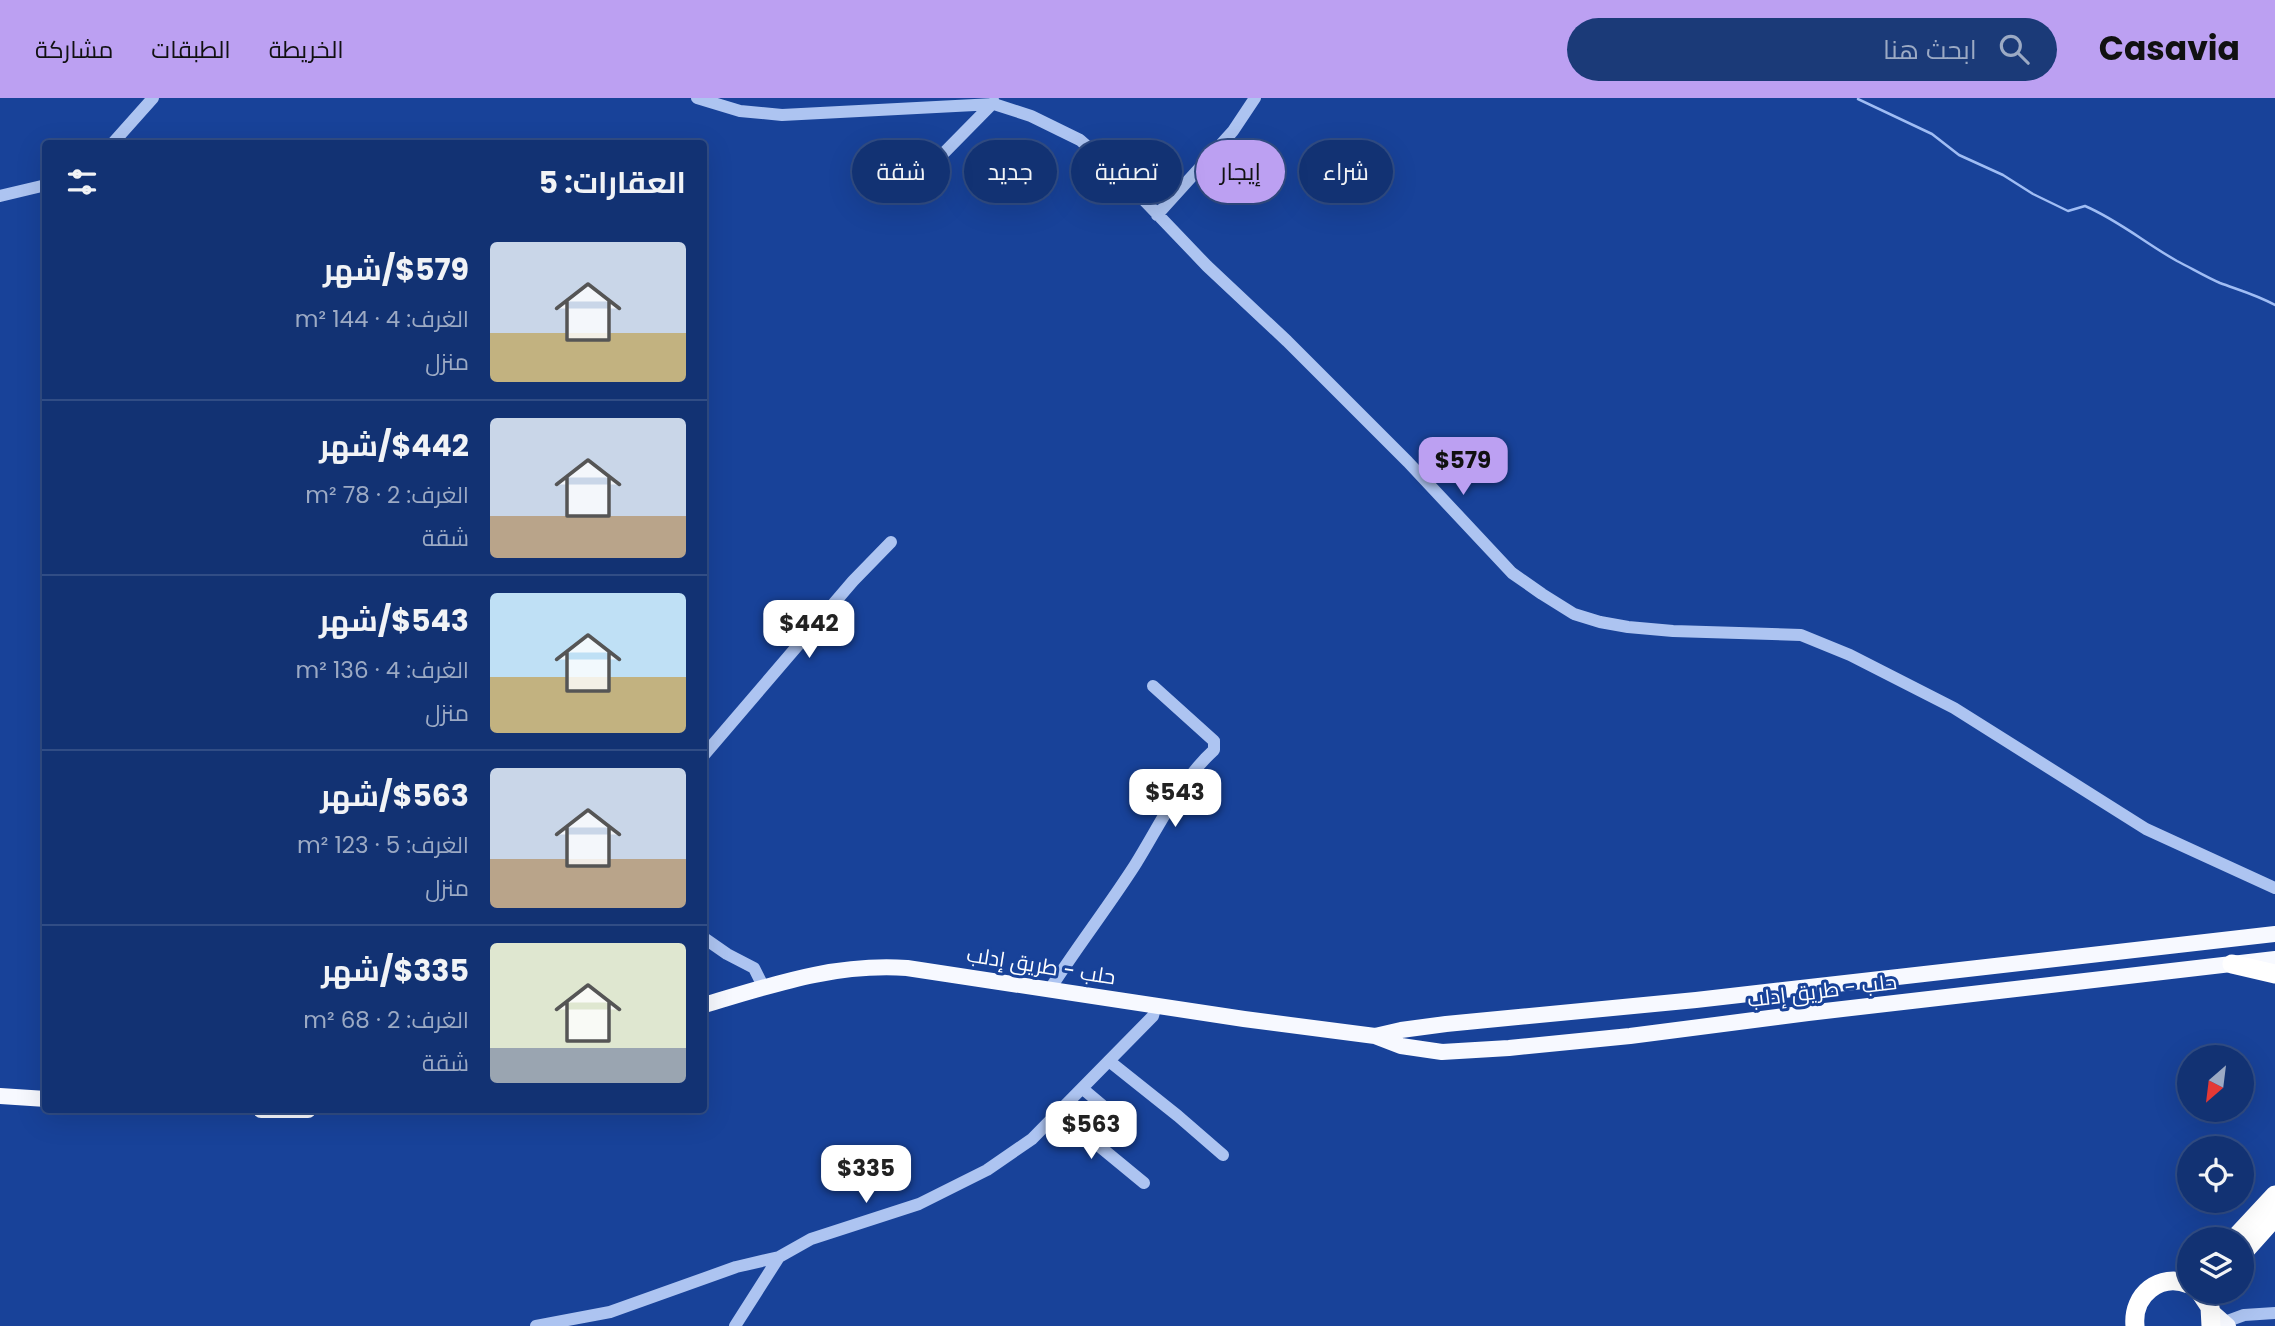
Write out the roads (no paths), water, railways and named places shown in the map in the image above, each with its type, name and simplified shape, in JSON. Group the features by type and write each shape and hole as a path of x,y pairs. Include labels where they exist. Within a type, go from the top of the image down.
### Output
{"highway":[{"path":"2232,964 2275,974"},
{"path":"2245,1227 2275,1195"},
{"path":"2254,1241 2275,1217"},
{"path":"2132,1321 2146,1292 2177,1276"},
{"path":"2165,1282 2177,1281"}],"main road":[{"name":"حلب - طريق إدلب","path":"1375,1036 1446,1024 1696,1000 2275,934"},
{"path":"2227,940 2232,964"},
{"name":"حلب - طريق إدلب","path":"707,1004 801,976 875,965 1375,1036 1420,1050 1509,1048 2275,959"},
{"path":"0,1097 42,1099"}],"street":[{"path":"116,140 153,98"},
{"path":"697,98 740,111 782,115 994,101 1031,116 1080,141 1119,174 1157,215 1408,462 1512,573 1574,614 1600,622 1662,630 1801,635 1850,655 1954,708 2146,829 2275,888"},
{"path":"1157,215 1233,131 1255,98"},
{"path":"950,146 994,101"},
{"path":"0,196 42,186"},
{"path":"707,751 853,581 891,542"},
{"path":"1050,989 1134,866 1178,791 1200,762 1214,750 1214,741 1153,686"},
{"path":"707,940 754,968 764,988"},
{"path":"536,1326 610,1312 736,1267 779,1256 811,1239 919,1204 987,1170 1032,1139 1059,1113 1153,1016 1156,1005"},
{"path":"1109,1061 1223,1155"},
{"path":"1083,1089 1121,1121"},
{"path":"1059,1113 1144,1183"},
{"path":"734,1326 779,1256"},
{"path":"2215,1311 2244,1315 2275,1312"}],"waterway":[{"path":"1858,99 1932,134 1959,155 2003,175 2033,194 2068,211 2085,206 2204,275 2275,305"}]}
